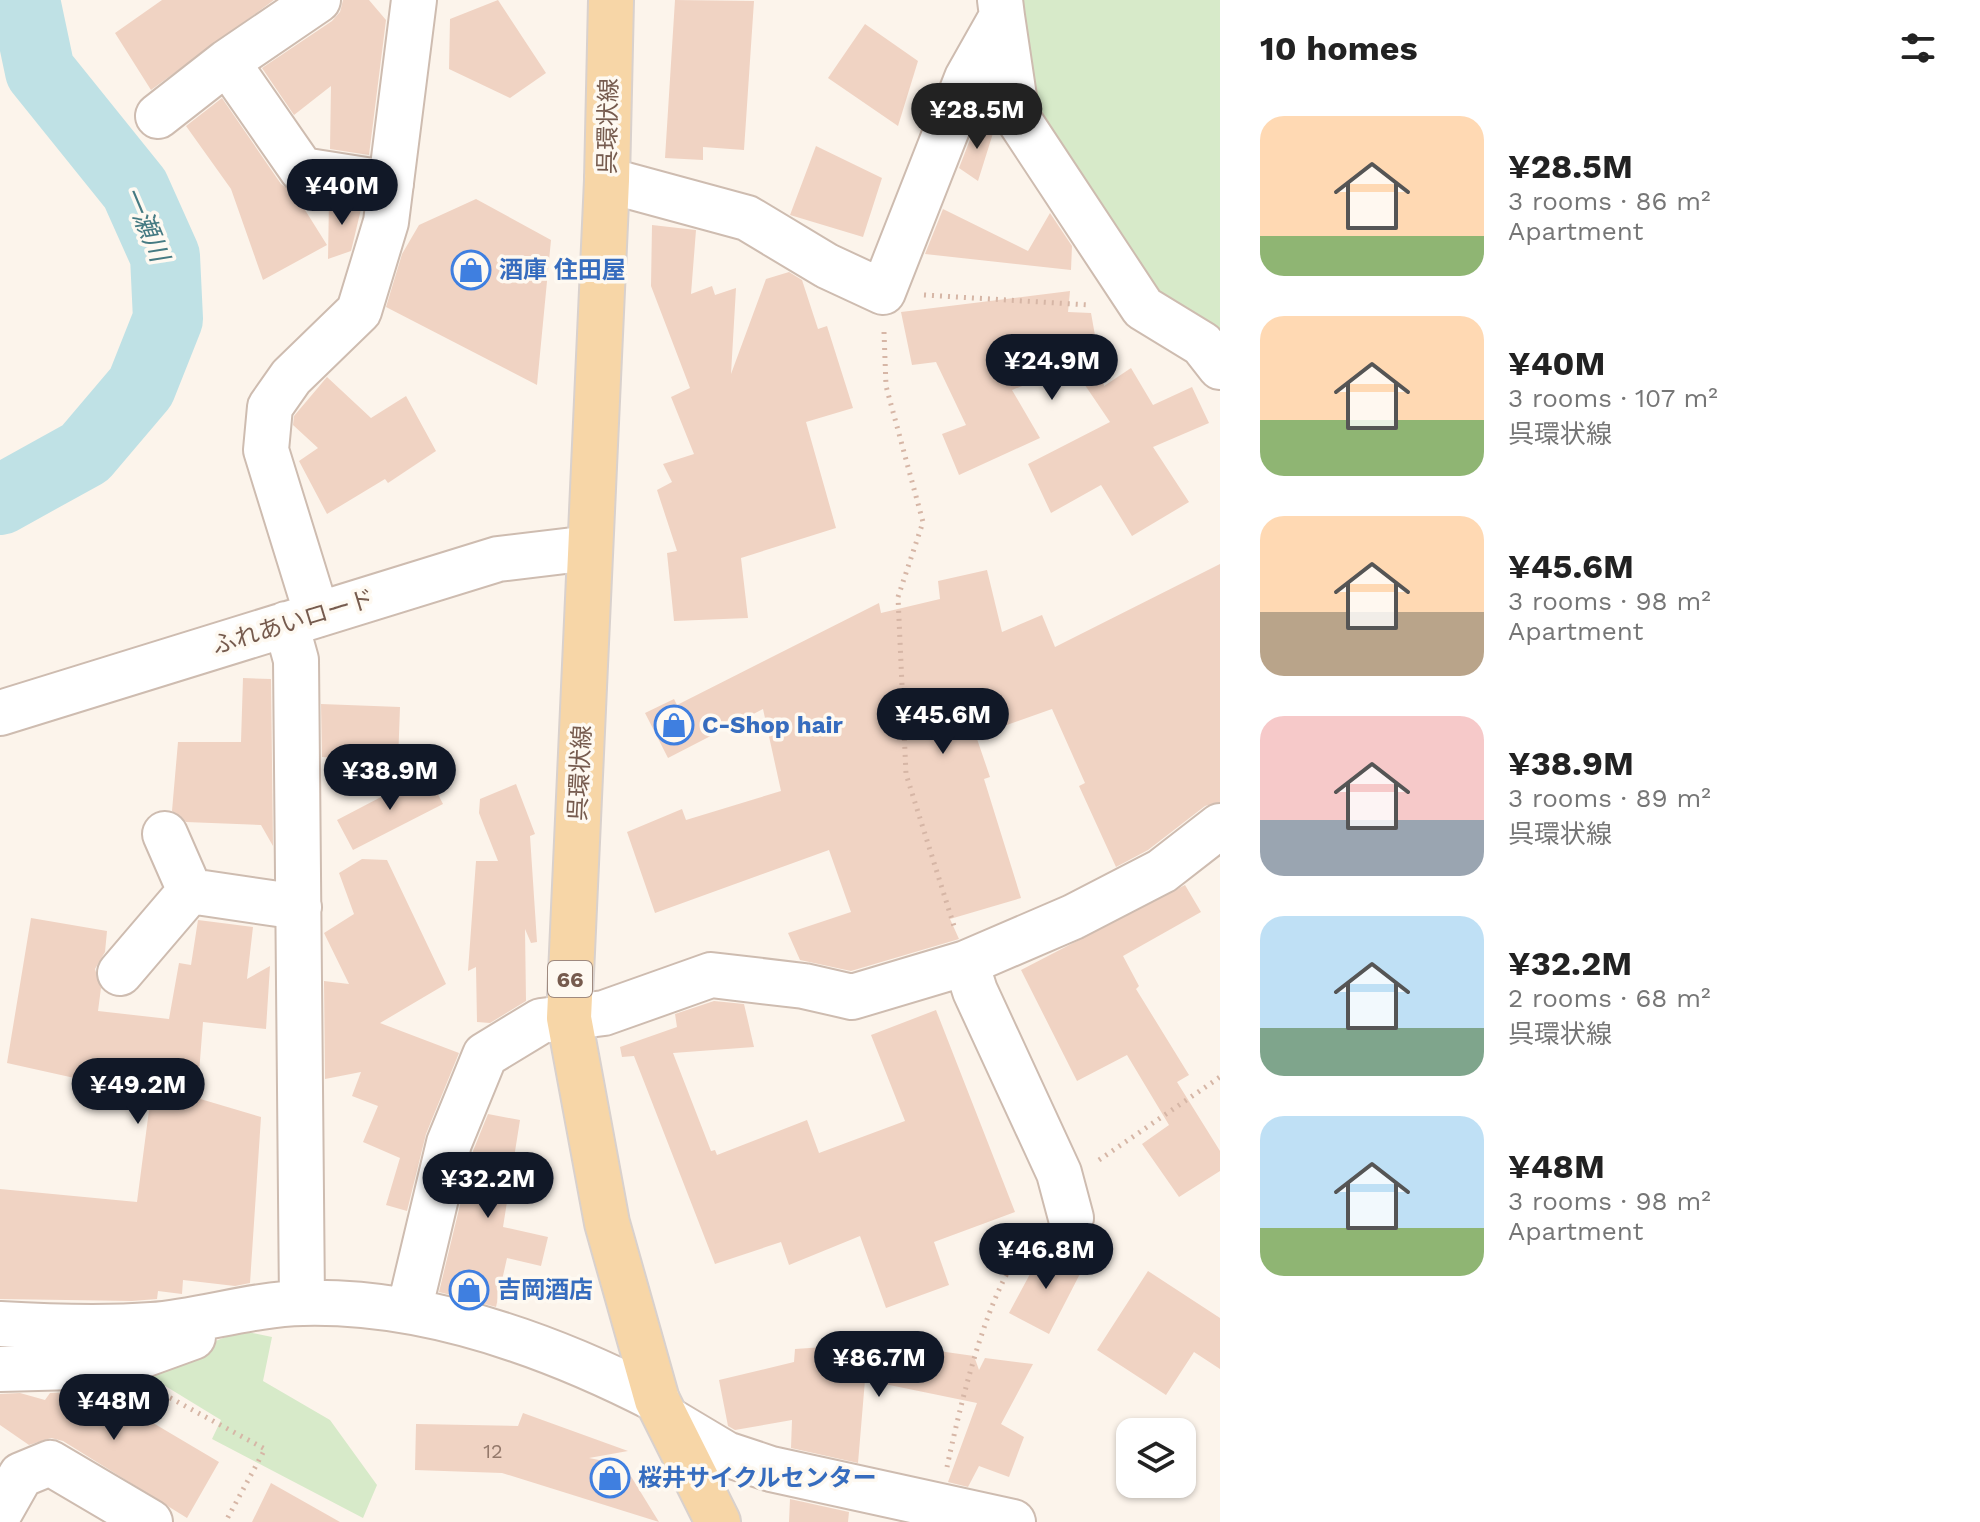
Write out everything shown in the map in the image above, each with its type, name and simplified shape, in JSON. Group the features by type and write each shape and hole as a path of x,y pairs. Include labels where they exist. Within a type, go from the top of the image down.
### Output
{"main road":[{"name":"呉環状線","path":"611,0 607,180 569,1018 607,1223 663,1410 718,1522"}],"street":[{"path":"158,116 227,62 318,0"},
{"path":"302,1303 296,660 302,620 266,450 270,407 291,377 359,311 386,222 414,0"},
{"path":"607,180 747,218 827,266 883,292 967,78 1001,8"},
{"path":"1001,8 1017,117 1143,308 1202,344 1220,367"},
{"path":"227,62 302,170 391,184"},
{"name":"ふれあいロード","path":"0,713 498,559 590,548"},
{"path":"409,1311 449,1143 485,1055 541,1021 604,1013 711,975 804,986 852,997 966,963 1073,917 1162,871 1220,826"},
{"path":"165,834 190,891"},
{"path":"190,891 299,907"},
{"path":"120,973 190,891"},
{"path":"966,963 975,991 1059,1173 1071,1218"},
{"path":"0,1324 73,1328 153,1325 302,1303 409,1311 526,1343 609,1375 726,1454 771,1469 1013,1522"},
{"path":"0,1369 113,1366 191,1338 228,1314"},
{"path":"0,1512 21,1475 50,1463 150,1522"}],"path":[{"path":"966,963 906,774 898,597 923,522 886,386 883,292 1143,308"},
{"path":"938,1505 963,1393 995,1301 1025,1245 1071,1218 1091,1166 1220,1077"},
{"path":"113,1366 265,1449 227,1519"}],"green space":[{"path":"1000,0 1220,0 1220,345 1105,247 1017,117"},
{"path":"243,1331 272,1337 263,1381 330,1420 377,1485 363,1518 212,1439 221,1420 144,1373"}],"building":[{"path":"162,0 274,0 151,90 115,33"},
{"path":"343,0 369,0 386,20 369,155 330,149 331,86 294,115 262,68 332,21 340,12"},
{"path":"498,0 546,73 510,98 449,69 450,19"},
{"path":"675,0 754,1 744,150 703,147 703,160 665,158"},
{"path":"865,24 918,61 898,126 828,78"},
{"path":"222,98 281,184 295,194 327,245 263,280 231,189 186,126"},
{"path":"976,124 994,130 978,181 959,168"},
{"path":"816,146 882,178 863,237 790,215"},
{"name":"酒庫 住田屋","path":"476,199 551,240 537,385 386,307 402,254 419,225"},
{"path":"329,200 362,205 351,251 328,259"},
{"path":"943,209 1028,251 1050,213 1072,246 1071,270 925,254"},
{"path":"652,225 696,230 691,294 712,286 715,295 736,288 731,374 766,279 789,272 802,280 818,329 827,326 853,408 806,422 836,528 741,558 748,618 674,621 667,553 677,551 657,490 672,482 663,464 694,454 671,397 690,388 651,286"},
{"path":"1070,291 1068,312 1091,313 1104,386 1131,368 1153,405 1192,387 1209,423 1153,447 1189,502 1132,536 1101,485 1051,513 1028,464 1110,422 1072,366 1012,390 1040,438 959,475 942,434 966,425 936,362 912,365 901,312"},
{"path":"327,377 371,418 406,396 436,451 388,483 385,479 327,514 299,461 318,448 293,425 294,416"},
{"path":"1220,564 1220,802 1205,806 1148,850 1116,867 1079,786 1085,783 1052,709 976,736 990,777 984,779 1021,898 950,919 959,939 851,971 800,960 788,933 851,912 829,850 655,913 627,832 682,809 686,820 781,791 763,709 668,758 645,713 674,699 677,705 879,603 881,613 940,599 938,581 987,570 1002,632 1042,615 1055,647"},
{"path":"243,678 271,679 273,846 261,825 186,822 172,811 178,742 241,742"},
{"path":"321,704 400,707 398,762 322,757"},
{"path":"427,773 443,804 353,850 337,820"},
{"path":"516,784 535,834 530,836 537,942 531,943 525,929 526,1001 490,1023 477,1022 476,967 468,971 476,861 498,861 479,813 480,799"},
{"path":"362,859 387,860 446,984 380,1023 459,1053 426,1134 407,1211 386,1205 400,1158 363,1142 378,1106 352,1096 361,1072 325,1079 324,981 349,984 324,933 354,914 339,873"},
{"path":"1185,885 1201,912 1123,956 1139,986 1136,989 1189,1075 1177,1082 1220,1151 1220,1171 1179,1197 1142,1144 1169,1125 1127,1055 1077,1081 1021,970"},
{"path":"31,918 107,931 105,952 95,969 101,988 98,1011 169,1019 179,963 191,965 198,920 253,927 247,979 270,966 266,1029 203,1022 197,1098 261,1117 250,1283 235,1286 183,1280 182,1294 158,1291 157,1299 132,1301 0,1299 0,1189 137,1202 151,1095 7,1063"},
{"path":"714,1001 744,1004 754,1047 673,1053 711,1151 715,1150 717,1155 807,1120 819,1153 905,1121 871,1035 936,1010 1015,1212 934,1242 949,1285 886,1308 860,1236 789,1265 781,1242 715,1264 634,1056 622,1057 620,1047 677,1027 675,1014"},
{"path":"488,1114 520,1120 503,1227 548,1237 541,1266 507,1258 496,1307 439,1292 473,1151"},
{"path":"1044,1248 1083,1268 1049,1334 1009,1313"},
{"path":"1148,1271 1220,1318 1220,1369 1194,1352 1166,1395 1097,1350"},
{"path":"882,1343 974,1356 979,1370 985,1358 1033,1364 1001,1424 1024,1437 1009,1477 979,1466 968,1487 948,1482 977,1403 865,1380 858,1463 791,1448 792,1420 735,1430 728,1426 719,1380 794,1362 795,1349"},
{"path":"99,1391 219,1462 187,1518 63,1441 51,1438 29,1445 0,1425 0,1394 20,1393 45,1400 50,1393"},
{"path":"523,1413 628,1451 589,1458 624,1465 659,1522 502,1473 415,1470 416,1424 518,1426"},
{"path":"271,1483 340,1522 252,1522"},
{"path":"790,1499 849,1512 848,1522 789,1522"}],"waterway":[{"name":"一瀬川","path":"0,500 85,453 141,387 168,319 165,256 135,189 40,71 25,0"}],"place":[{"name":"酒庫 住田屋","path":"471,270"},
{"name":"C-Shop hair","path":"674,725"},
{"name":"吉岡酒店","path":"469,1290"},
{"name":"桜井サイクルセンター","path":"610,1478"}]}
